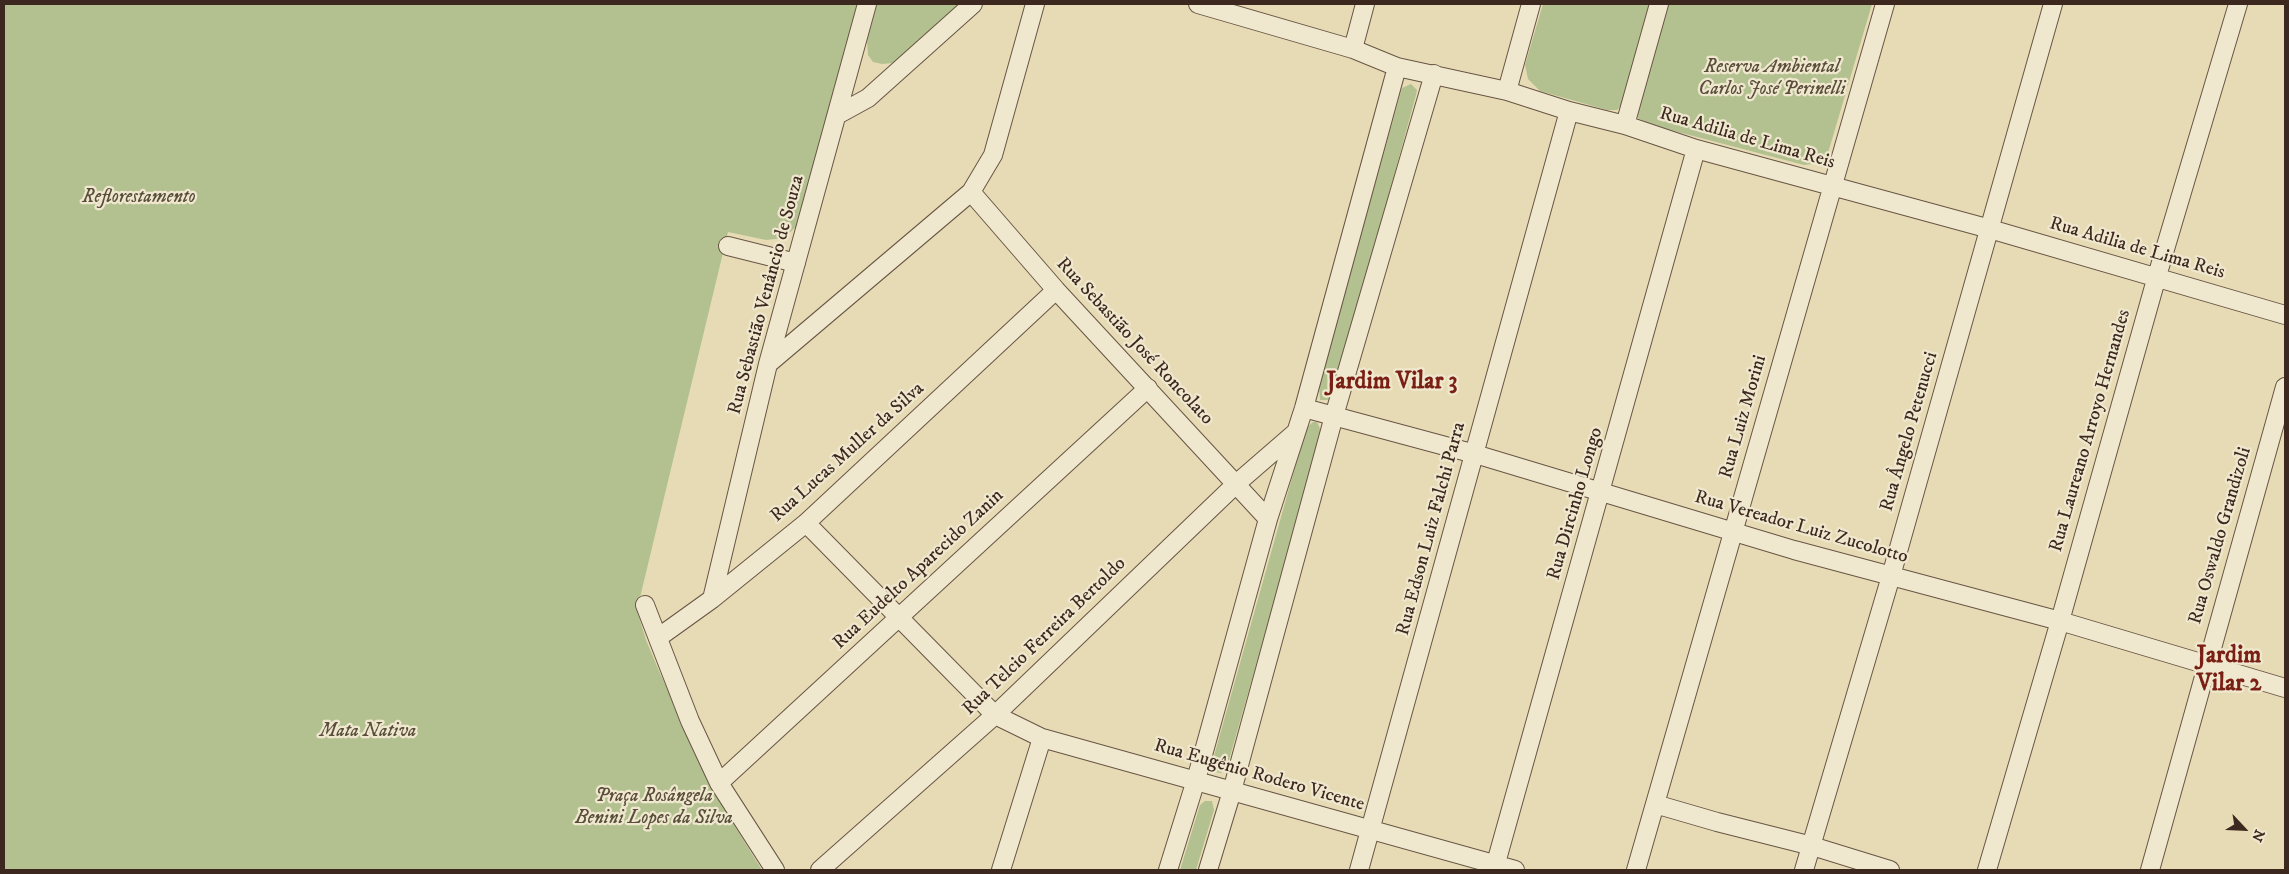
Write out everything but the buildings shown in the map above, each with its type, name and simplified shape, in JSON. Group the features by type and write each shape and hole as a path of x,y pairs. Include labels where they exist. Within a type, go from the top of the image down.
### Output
{"street":[{"name":"Rua Sebastião Venâncio de Souza","path":"712,598 768,364 867,4"},
{"path":"837,115 868,98 973,4"},
{"path":"768,364 971,192 993,155 1034,4"},
{"name":"Rua Adilia de Lima Reis","path":"1200,4 1353,49 1397,67 1507,91 1569,111 1625,125 1696,150 1990,229 2157,276 2285,315"},
{"path":"1353,49 1366,4"},
{"path":"1507,91 1532,4"},
{"path":"1625,125 1659,4"},
{"name":"Rua Luiz Morini","path":"1636,870 1885,4"},
{"name":"Rua Ângelo Petenucci","path":"1804,870 1891,576 2054,4"},
{"name":"Rua Laureano Arroyo Hernandes","path":"1987,870 2060,621 2157,276 2238,4"},
{"path":"1168,870 1196,780 1268,519 1304,408 1397,67"},
{"path":"1208,870 1232,791 1334,416 1434,74"},
{"name":"Rua Edson Luiz Falchi Parra","path":"1359,870 1569,111"},
{"name":"Rua Dircinho Longo","path":"1495,867 1602,491 1696,150"},
{"name":"Rua Sebastião José Roncolato","path":"971,192 1056,290 1268,519"},
{"path":"728,246 796,263"},
{"name":"Rua Lucas Muller da Silva","path":"659,637 806,524 1056,290"},
{"name":"Rua Oswaldo Grandizoli","path":"2150,870 2285,387"},
{"name":"Rua Eudelto Aparecido Zanin","path":"719,783 1148,388"},
{"name":"Rua Vereador Luiz Zucolotto","path":"1304,408 1475,454 1733,532 2060,621 2285,688"},
{"name":"Rua Telcio Ferreira Bertoldo","path":"820,870 995,715 1236,484 1296,431"},
{"name":"Rua Eugênio Rodero Vicente","path":"806,524 995,715 1042,738 1371,829 1495,867 1515,870"},
{"path":"645,605 690,721 719,783 775,870"},
{"path":"1001,870 1042,738"},
{"path":"1655,804 1812,846 1890,870"}],"green space":[{"path":"4,4 857,4 797,226 784,238 766,240 728,232 637,610 646,640 659,671 718,799 762,870 4,870"},
{"path":"877,4 959,4 908,52 893,63 882,64 873,62 868,55 867,41"},
{"path":"1543,4 1653,4 1627,100 1617,110 1607,110 1540,91 1528,79 1525,65"},
{"name":"Reserva Ambiental Carlos José Perinelli","path":"1668,4 1872,4 1828,153 1821,163 1804,165 1651,125 1638,118 1639,103"},
{"path":"1411,84 1417,90 1416,95 1335,392 1328,400 1320,400 1319,385 1402,88"},
{"path":"1313,422 1317,422 1322,433 1227,767 1221,773 1215,772 1212,763 1306,428"},
{"path":"1205,801 1212,801 1214,810 1196,870 1180,870 1200,805"}],"district":[{"name":"Jardim Vilar 3","path":"1392,383"},
{"name":"Jardim Vilar 2","path":"2229,671"}],"park label":[{"name":"Reflorestamento","path":"139,198"},
{"name":"Mata Nativa","path":"368,732"},
{"name":"Praça Rosângela Benini Lopes da Silva","path":"654,808"}]}
